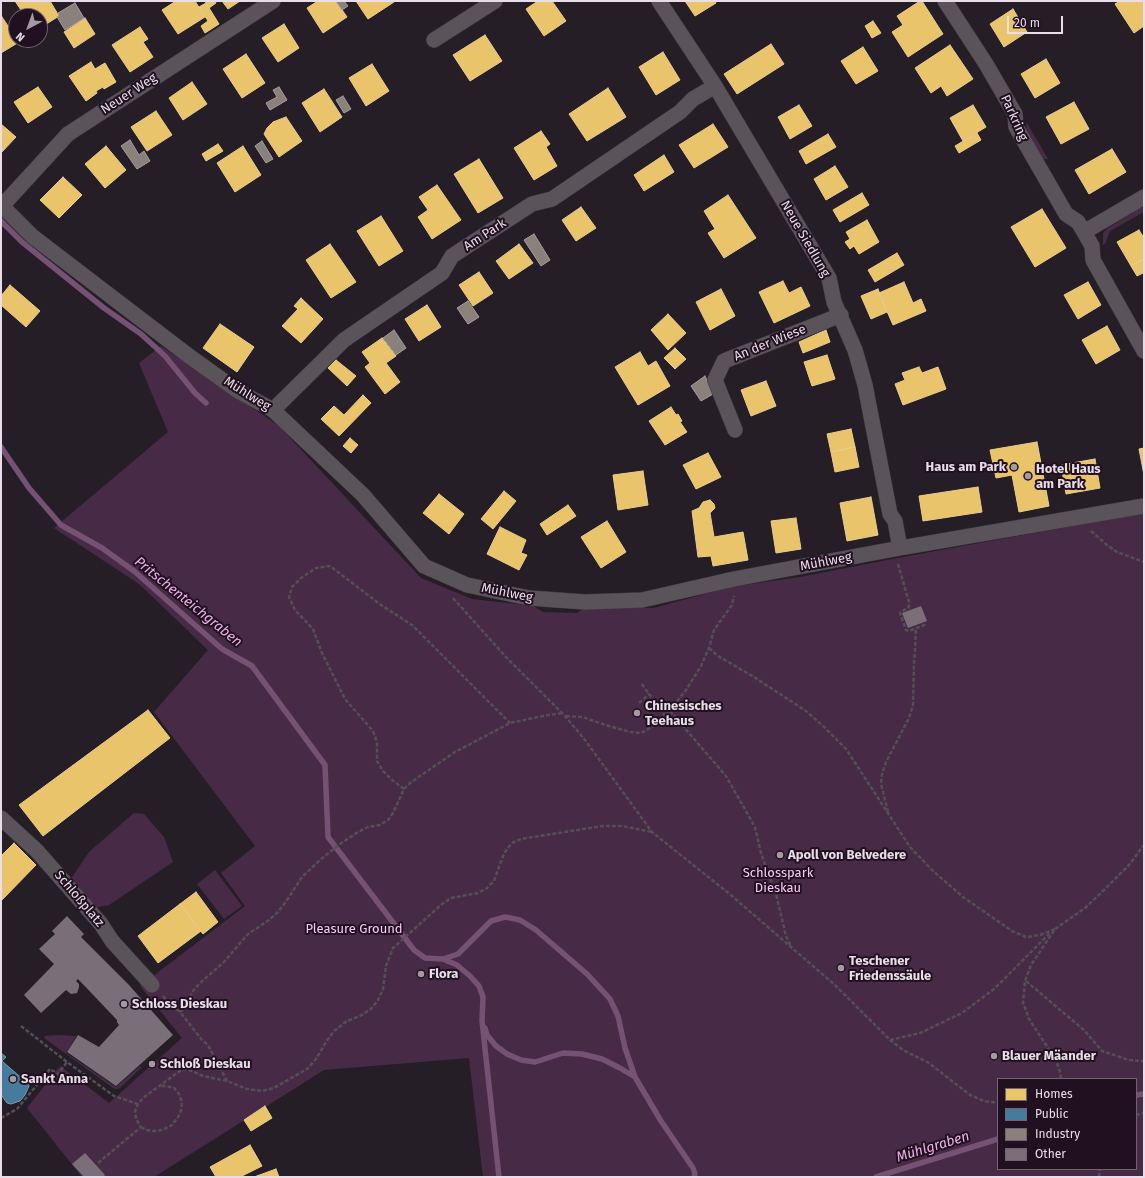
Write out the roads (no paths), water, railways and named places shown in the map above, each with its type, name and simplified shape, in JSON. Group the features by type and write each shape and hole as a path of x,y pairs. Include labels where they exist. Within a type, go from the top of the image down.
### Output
{"street":[{"name":"Neuer Weg","path":"2,206 68,134 273,1"},
{"path":"434,40 494,1"},
{"name":"Neue Siedlung","path":"659,1 716,86 829,278 834,302 855,350 865,385 890,514 895,521 900,548"},
{"name":"Parkring","path":"945,1 986,64 1015,114 1016,127 1066,214 1078,222 1092,246 1093,260 1144,351"},
{"name":"Am Park","path":"273,410 344,340 442,273 452,256 532,204 552,198 680,112 693,99 716,86"},
{"path":"1084,232 1144,197"},
{"name":"Mühlweg","path":"2,206 32,236 189,356 238,391 273,410 363,495 424,566 467,585 529,598 585,602 642,600 734,579 900,548 1144,506"},
{"name":"An der Wiese","path":"735,430 715,380 724,361 840,315"},
{"name":"Schloßplatz","path":"1,818 37,851 101,924 112,941 152,985"}],"waterway":[{"path":"1,221 22,242 104,308 141,334 165,356 195,393 206,403"},
{"name":"Pritschenteichgraben","path":"1,447 29,488 61,525 102,548 134,571 222,649 252,666 325,765 328,837 414,950 425,958 443,959 458,954 491,921 505,917 520,920 536,930 587,974 610,999 618,1016 625,1048 635,1077 661,1121 693,1168 695,1174 694,1177"},
{"path":"443,959 457,965 470,976 479,986 483,997 482,1021 499,1177"},
{"path":"485,1028 487,1035 496,1046 507,1054 521,1060 535,1062 563,1053 582,1054 602,1059 635,1077"},
{"name":"Mühlgraben","path":"1137,1095 1144,1094"},
{"name":"Mühlgraben","path":"876,1177 997,1139"}],"place":[{"name":"Haus am Park","path":"1014,467"},
{"name":"Hotel Haus am Park","path":"1028,476"},
{"name":"Chinesisches Teehaus","path":"637,713"},
{"name":"Apoll von Belvedere","path":"780,855"},
{"name":"Teschener Friedenssäule","path":"841,968"},
{"name":"Flora","path":"421,974"},
{"name":"Schloss Dieskau","path":"124,1004"},
{"name":"Blauer Mäander","path":"994,1056"},
{"name":"Schloß Dieskau","path":"152,1064"},
{"name":"Sankt Anna","path":"13,1079"}],"park label":[{"name":"Schlosspark Dieskau","path":"778,880"},
{"name":"Pleasure Ground","path":"354,929"}]}
